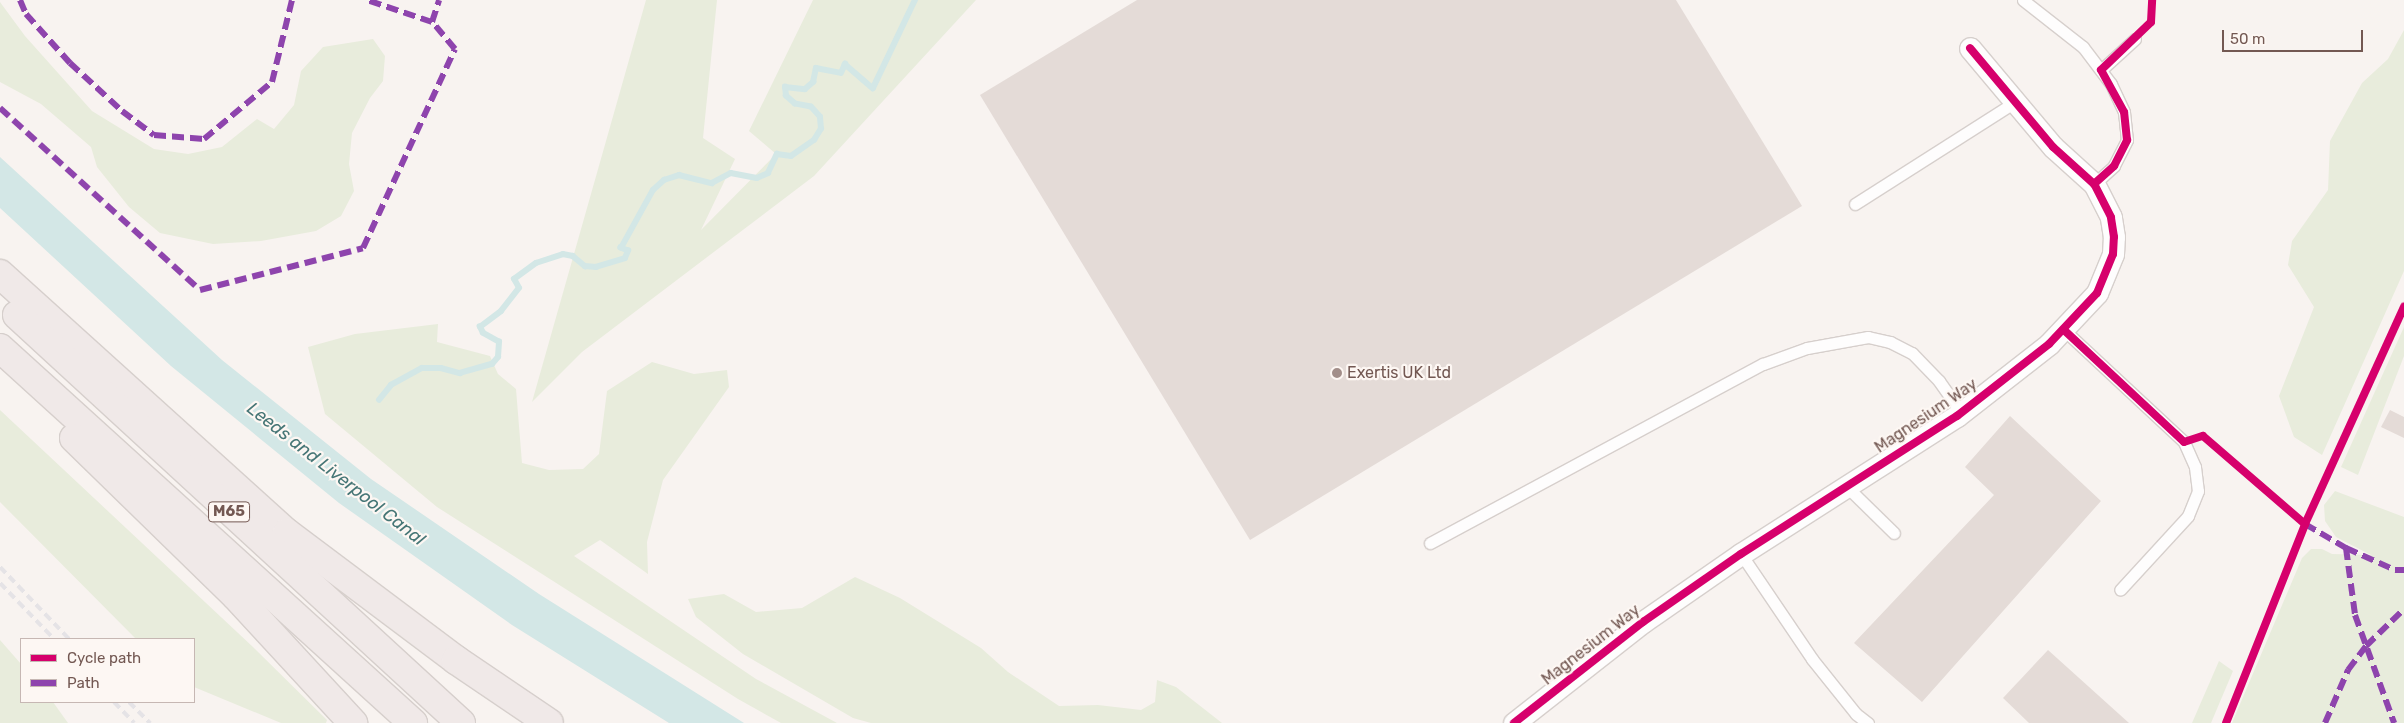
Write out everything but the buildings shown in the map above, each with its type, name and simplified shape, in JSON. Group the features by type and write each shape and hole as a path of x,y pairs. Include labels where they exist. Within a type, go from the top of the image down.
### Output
{"highway":[{"path":"0,274 287,533 456,660 549,723"},
{"name":"M65","path":"0,299 461,723"},
{"name":"M65","path":"0,348 413,723"},
{"path":"0,368 236,596 352,723"}],"street":[{"name":"Magnesium Way","path":"1514,723 1643,622 1741,554 1961,412 2064,330 2097,293 2113,254 2111,218 2094,184 2053,147 1970,48"}],"lane":[{"path":"2024,0 2084,47 2101,70 2124,112 2127,140 2114,166 2094,184"},
{"path":"2101,70 2135,39"},
{"path":"1855,204 2015,102"},
{"path":"2064,330 2184,442 2195,467 2198,491 2188,516 2120,590"},
{"path":"1430,544 1763,364 1807,348 1868,337 1890,342 1912,353 1939,381 1961,412"},
{"path":"1846,486 1894,533"},
{"path":"1741,554 1812,659 1856,714 1868,723"}],"green space":[{"path":"646,0 717,0 703,138 735,159 701,230 776,154 749,131 813,0 976,0 814,176 582,352 532,402"},
{"path":"0,2 25,36 92,111 154,149 188,154 222,147 257,119 274,129 294,105 301,71 323,47 373,39 385,56 383,81 370,98 352,133 349,164 354,191 341,216 316,231 261,241 213,244 160,233 129,207 97,167 91,147 41,104 0,82"},
{"path":"2404,30 2404,271 2322,455 2294,437 2279,396 2314,307 2288,265 2292,241 2328,190 2330,141 2362,83 2388,59"},
{"path":"438,324 437,342 490,356 498,374 516,389 522,463 549,470 583,469 599,454 607,391 652,362 694,374 727,370 729,387 663,480 647,542 648,574 600,540 574,556 756,679 837,723 781,723 738,699 437,507 325,414 308,347 355,334"},
{"path":"2404,327 2404,356 2358,475 2341,467"},
{"path":"0,410 253,647 327,720 326,723 281,723 195,687 195,638 135,638 0,502"},
{"path":"2335,491 2404,517 2404,723 2232,723 2302,558 2311,549 2322,549 2332,554 2371,555 2336,537 2325,521 2324,505"},
{"path":"855,577 900,598 981,648 1008,672 1059,706 1098,705 1141,710 1155,702 1157,680 1176,687 1222,723 871,723 853,718 743,654 696,617 688,599 724,594 756,612 802,608"},
{"path":"0,640 20,663 20,703 54,703 68,723 0,723"},
{"path":"2219,661 2233,671 2211,723 2192,723"}],"water":[{"name":"Leeds and Liverpool Canal","path":"0,157 222,360 371,479 539,594 744,723 669,723 512,625 339,503 171,366 0,208"}],"waterway":[{"path":"379,400 391,385 422,368 441,368 460,373 492,364 498,357 499,342 483,333 480,327 501,311 519,288 514,279 536,263 563,254 573,256 585,266 596,267 625,258 628,251 621,248 653,190 664,180 679,175 712,183 731,173 757,178 768,173 777,154 791,156 814,140 821,129 820,117 811,107 795,104 786,96 785,87 805,89 813,82 816,68 841,73 845,64 873,88 915,0"}],"railway":[{"path":"0,567 68,638"},
{"path":"0,583 53,638"},
{"path":"115,703 134,723"},
{"path":"130,703 150,723"}],"marked path":[{"path":"20,0 26,14 70,63 122,111 154,135 204,139 272,82 292,0"},
{"path":"0,108 200,290 363,248 455,49 432,22 367,0"},
{"path":"432,22 439,0"},
{"path":"2305,524 2346,548 2395,570 2404,570"},
{"path":"2346,548 2355,615 2394,723"},
{"path":"2325,723 2348,670 2366,646 2404,609"}],"cycle path":[{"path":"2094,184 2114,166 2127,140 2124,112 2101,70 2151,22 2152,0"},
{"path":"1514,723 1643,622 1741,554 1957,416 2049,344 2097,293 2113,254 2114,237 2111,217 2094,184 2053,147 1970,48"},
{"path":"2226,723 2305,524 2404,307"},
{"path":"2064,330 2184,442 2203,436 2305,524"}],"place":[{"name":"Exertis UK Ltd","path":"1337,373"}]}
